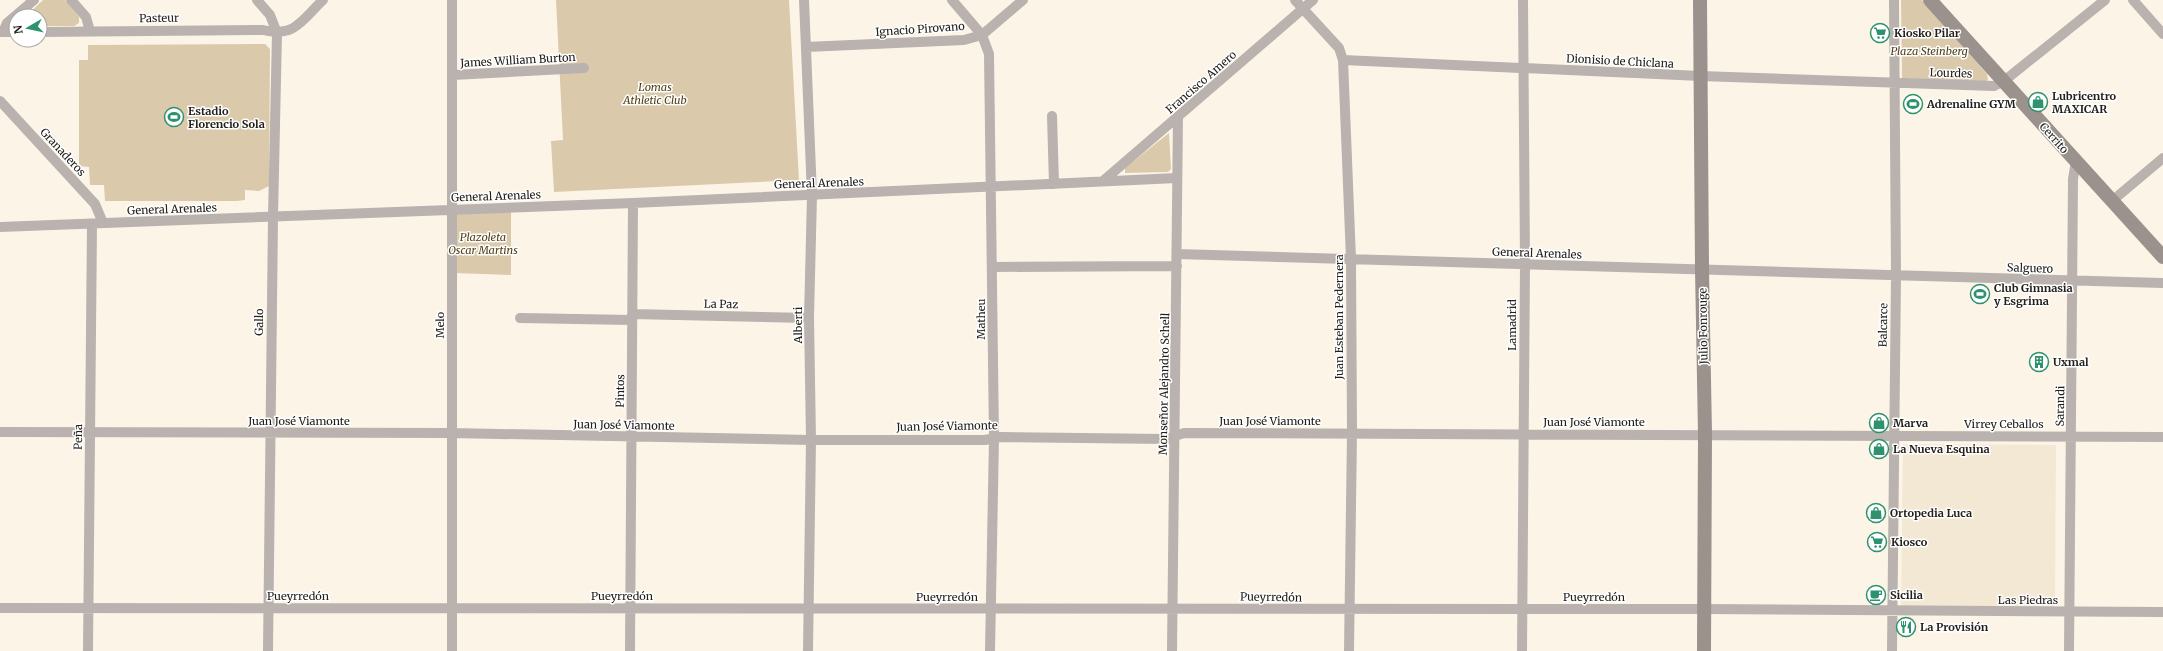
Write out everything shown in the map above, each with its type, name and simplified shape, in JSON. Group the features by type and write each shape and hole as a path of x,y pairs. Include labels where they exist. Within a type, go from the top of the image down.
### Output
{"street":[{"path":"1,32 7,23 34,0"},
{"path":"71,0 86,17 90,31"},
{"name":"Gallo","path":"257,0 270,15 277,33 273,217 268,651"},
{"path":"277,33 294,28 323,0"},
{"name":"Melo","path":"452,0 452,651"},
{"name":"Alberti","path":"804,0 812,195 809,318 811,440 808,651"},
{"name":"Matheu","path":"952,0 982,34 989,54 992,187 994,438 992,609 990,651"},
{"name":"Ignacio Pirovano","path":"806,47 955,41 982,34 1023,0"},
{"name":"Juan Esteban Pedernera","path":"1295,0 1339,48 1343,60 1351,259 1352,433 1349,651"},
{"name":"Francisco Amero","path":"1103,181 1313,0"},
{"name":"Lamadrid","path":"1522,651 1524,264 1523,0"},
{"name":"Julio Fonrouge","path":"1700,0 1705,434 1704,651"},
{"name":"Balcarce","path":"1892,651 1896,275 1894,0"},
{"name":"Cerrito","path":"1930,0 2163,257"},
{"path":"2004,81 2105,0"},
{"path":"2133,0 2163,34"},
{"name":"Pasteur","path":"48,32 263,30 277,33"},
{"name":"Dionisio de Chiclana","path":"1343,60 1895,83"},
{"name":"James William Burton","path":"453,75 584,68"},
{"name":"Lourdes","path":"1895,83 1994,86 2004,81"},
{"name":"Granaderos","path":"0,101 95,204 103,223"},
{"path":"1052,116 1054,184"},
{"name":"Monseñor Alejandro Schell","path":"1172,651 1176,436 1178,117"},
{"path":"2112,201 2163,158"},
{"name":"Sarandi","path":"2069,651 2074,179 2076,161"},
{"path":"992,187 1177,178"},
{"name":"General Arenales","path":"0,227 633,203 992,187"},
{"name":"Pintos","path":"630,651 633,203"},
{"name":"Peña","path":"88,651 92,224"},
{"name":"General Arenales","path":"1178,254 1896,275"},
{"path":"993,267 1177,266"},
{"name":"Salguero","path":"1896,275 2163,283"},
{"name":"La Paz","path":"520,318 809,318"},
{"name":"Juan José Viamonte","path":"0,432 452,433 811,440 994,438 1166,439 1184,433 1705,434 1894,436"},
{"name":"Virrey Ceballos","path":"1894,436 2163,436"},
{"name":"Pueyrredón","path":"0,608 1173,608 1350,610 1704,609 1893,611"},
{"name":"Las Piedras","path":"1893,611 2163,612"}],"shaded area":[{"path":"1903,444 2056,445 2055,608 1901,607"}],"green space":[{"path":"43,0 65,0 79,17 79,23 74,26 48,26 48,8 34,8"},
{"name":"Lomas Athletic Club","path":"556,0 789,0 799,180 554,192 551,141 563,140"},
{"name":"Plaza Steinberg","path":"1901,0 1922,0 1987,74 1988,80 1984,83 1902,78"},
{"name":"Estadio Florencio Sola","path":"265,44 270,49 269,186 259,191 245,190 245,200 237,201 105,201 104,185 90,185 89,167 79,166 79,60 88,60 88,45"},
{"path":"1169,133 1171,169 1168,172 1125,173 1125,168"},
{"name":"Plazoleta Oscar Martins","path":"511,211 511,275 454,273 455,213"}],"place":[{"name":"Kiosko Pilar","path":"1880,33"},
{"name":"Lubricentro MAXICAR","path":"2038,102"},
{"name":"Adrenaline GYM","path":"1913,104"},
{"name":"Estadio Florencio Sola","path":"174,117"},
{"name":"Club Gimnasia y Esgrima","path":"1980,294"},
{"name":"Uxmal","path":"2039,362"},
{"name":"Marva","path":"1879,423"},
{"name":"La Nueva Esquina","path":"1879,449"},
{"name":"Ortopedia Luca","path":"1876,513"},
{"name":"Kiosco","path":"1877,542"},
{"name":"Sicilia","path":"1876,595"},
{"name":"La Provisión","path":"1906,627"}]}
